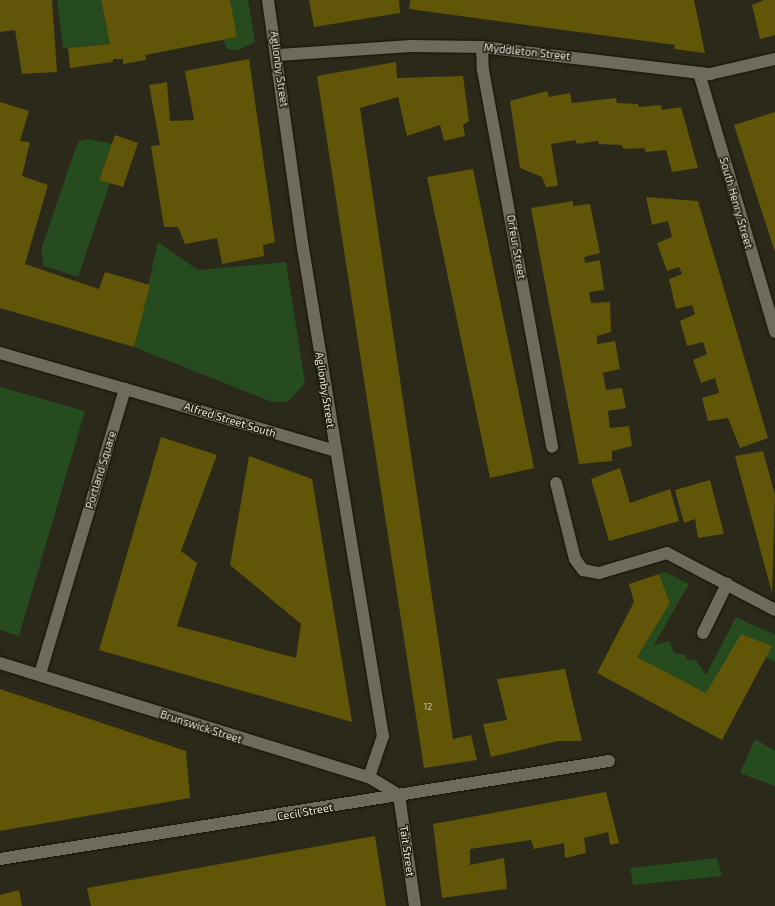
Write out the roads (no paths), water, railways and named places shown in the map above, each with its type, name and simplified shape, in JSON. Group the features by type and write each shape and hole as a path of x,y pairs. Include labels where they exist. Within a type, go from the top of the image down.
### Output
{"street":[{"name":"Aglionby Street","path":"268,0 278,55 335,451 384,736 369,777"},
{"name":"Myddleton Street","path":"278,55 411,46 482,47 698,73 722,72 775,59"},
{"name":"Orfeur Street","path":"482,47 483,70 552,447"},
{"name":"South Henry Street","path":"698,73 775,332"},
{"path":"0,354 125,389"},
{"name":"Alfred Street South","path":"125,389 335,451"},
{"name":"Portland Square","path":"40,675 125,389"},
{"path":"556,483 575,559 583,570 599,573 668,553 775,610"},
{"path":"703,634 727,584"},
{"name":"Brunswick Street","path":"0,663 369,777 399,795"},
{"name":"Cecil Street","path":"0,859 609,762"},
{"name":"Tait Street","path":"399,795 415,906"}]}
